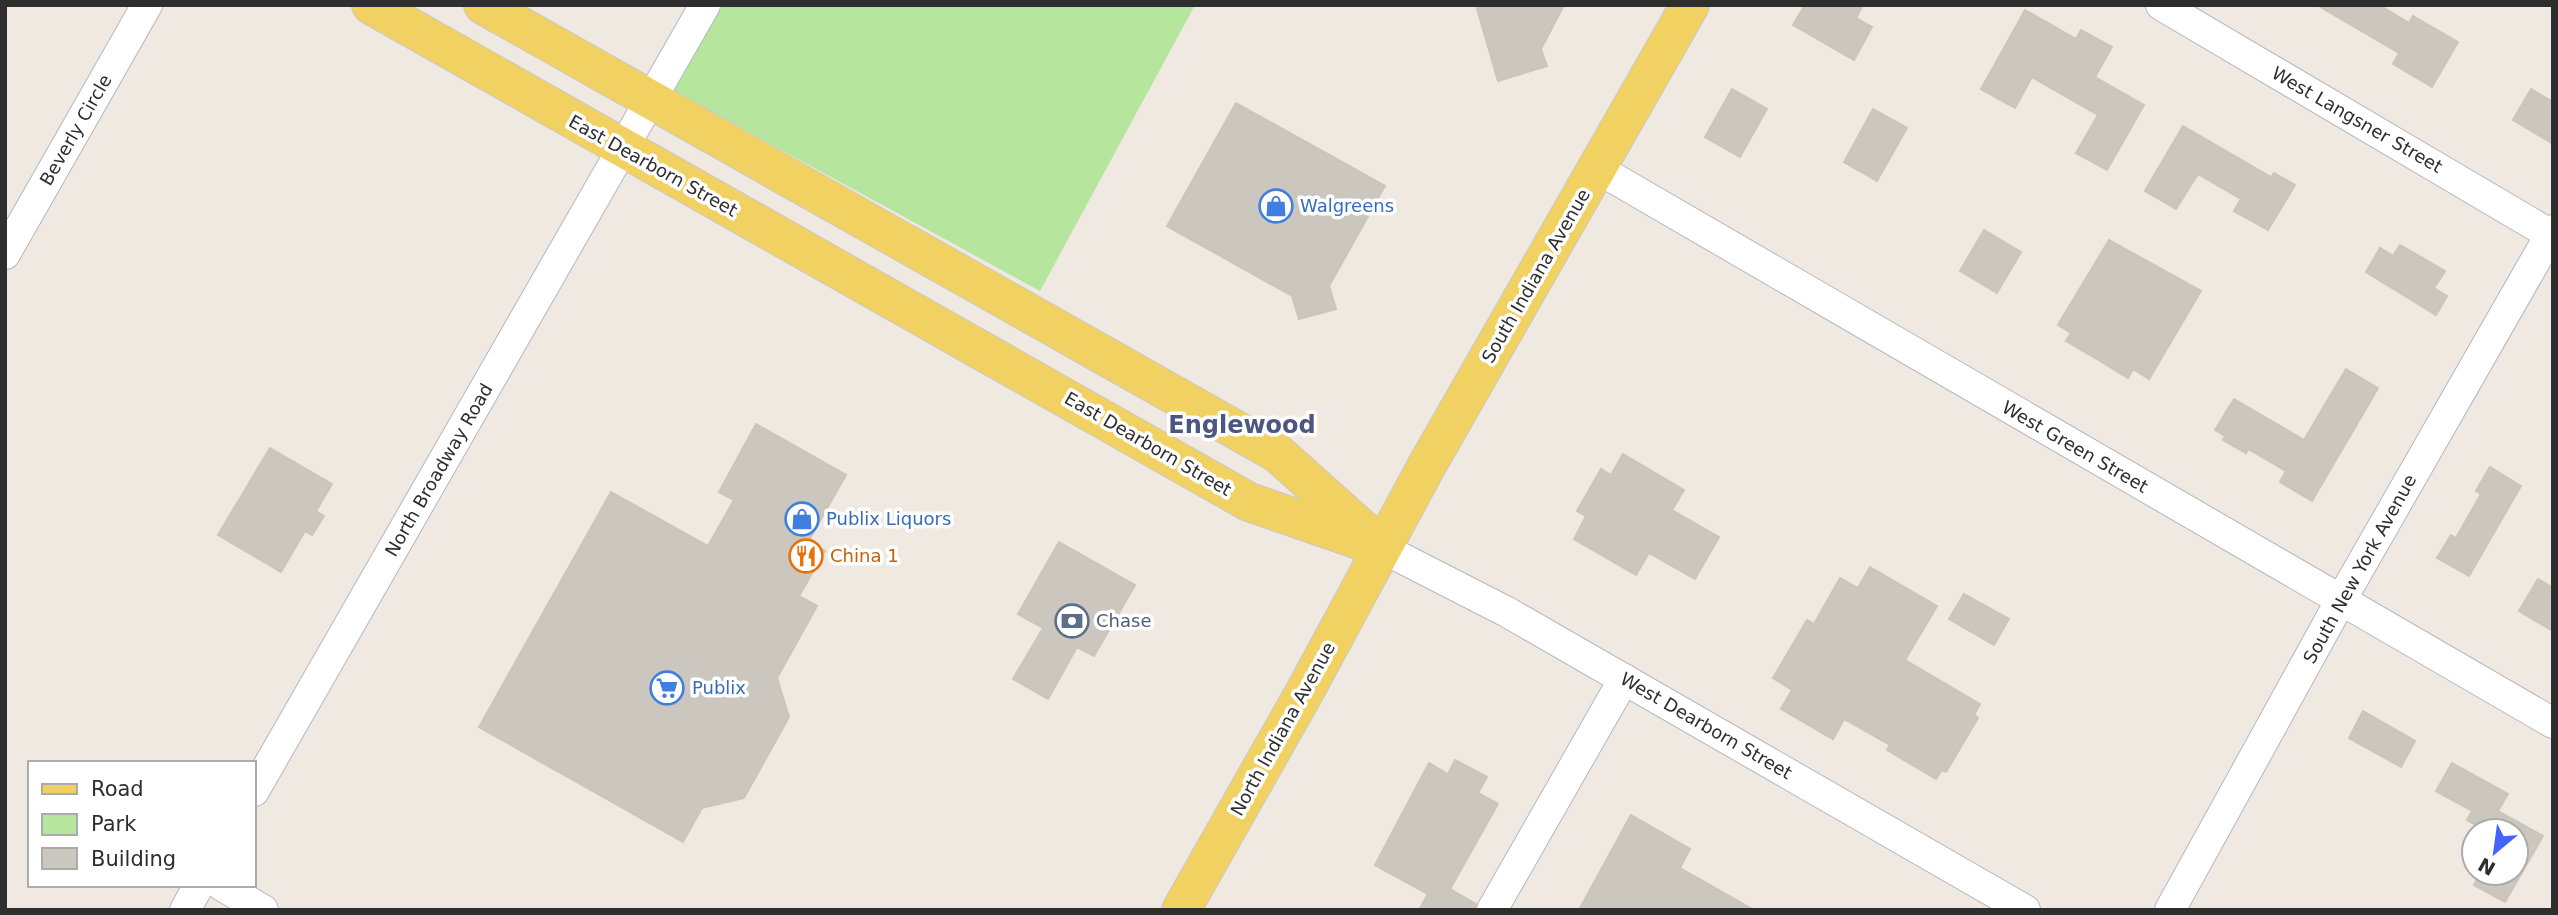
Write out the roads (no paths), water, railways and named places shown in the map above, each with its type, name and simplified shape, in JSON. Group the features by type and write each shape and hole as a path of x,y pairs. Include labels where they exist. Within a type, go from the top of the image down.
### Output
{"main road":[{"name":"East Dearborn Street","path":"371,5 1249,502 1382,548"},
{"path":"483,5 1277,453 1382,548"},
{"name":"South Indiana Avenue","path":"1382,548 1690,5"},
{"name":"North Indiana Avenue","path":"1181,910 1304,693 1382,548"}],"street":[{"name":"Beverly Circle","path":"5,254 147,5"},
{"name":"North Broadway Road","path":"256,788 705,5"},
{"name":"West Langsner Street","path":"2161,5 2552,233"},
{"name":"West Green Street","path":"1598,169 2553,723"},
{"name":"South New York Avenue","path":"2170,910 2341,600 2552,233"},
{"name":"West Dearborn Street","path":"1382,548 1507,612 2025,910"},
{"path":"1492,910 1624,679"},
{"path":"185,910 198,887"},
{"path":"224,887 263,910"}],"place":[{"name":"Walgreens","path":"1276,206"},
{"name":"Publix Liquors","path":"802,519"},
{"name":"China 1","path":"806,556"},
{"name":"Chase","path":"1072,621"},
{"name":"Publix","path":"667,688"}],"district":[{"name":"Englewood","path":"1242,425"}]}
